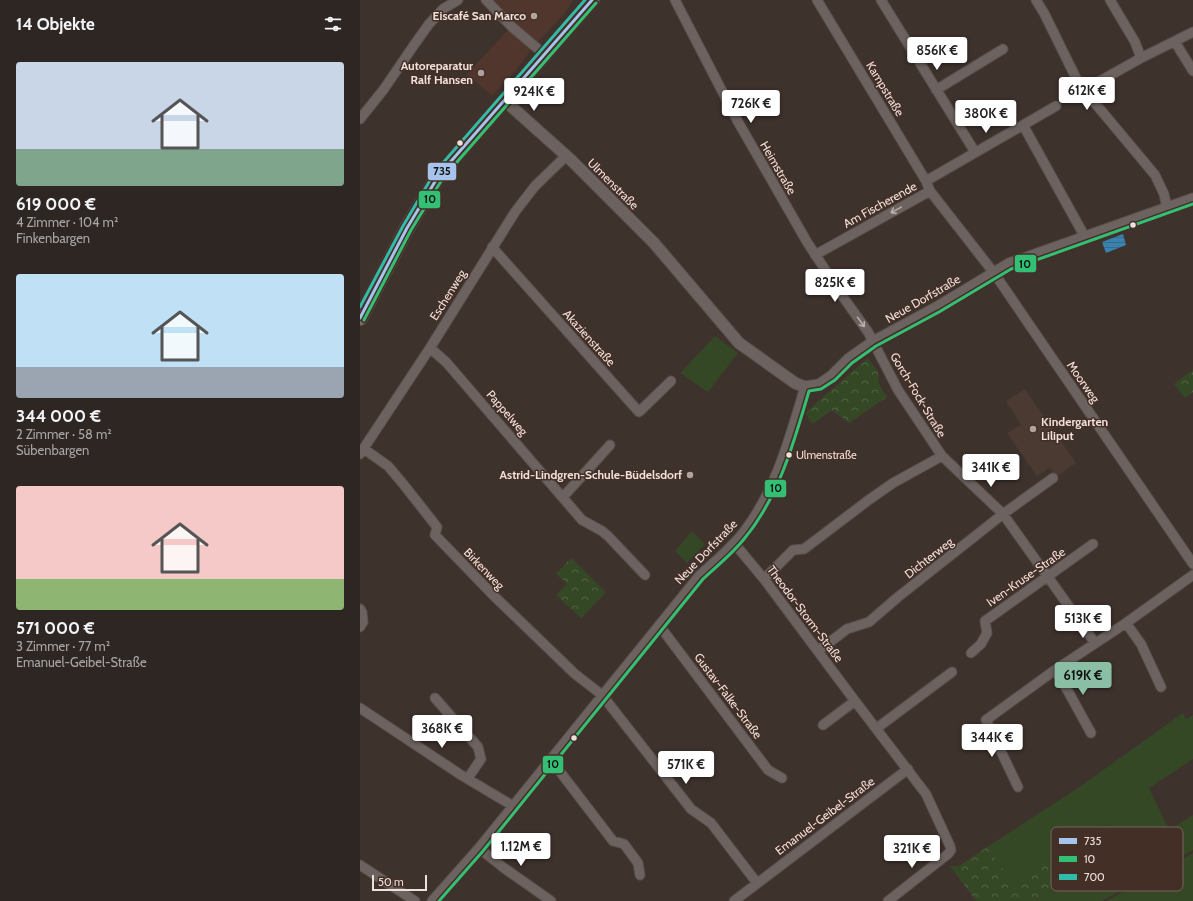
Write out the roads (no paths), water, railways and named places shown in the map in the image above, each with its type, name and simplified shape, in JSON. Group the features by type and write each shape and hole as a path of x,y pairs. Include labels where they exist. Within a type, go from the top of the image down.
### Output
{"main road":[{"path":"360,318 407,228 439,174 592,0"}],"street":[{"path":"360,119 384,90 429,24 444,9 458,0"},
{"path":"486,0 512,27 544,54"},
{"name":"Heimstraße","path":"675,0 737,120 807,242 868,332 873,342"},
{"name":"Kampstraße","path":"818,0 926,181 930,191"},
{"path":"881,0 975,152"},
{"path":"1036,0 1079,84 1154,175 1164,194 1167,208"},
{"path":"1110,0 1135,42 1141,58"},
{"path":"1084,90 1141,58 1193,32"},
{"path":"1175,42 1193,71"},
{"path":"936,90 1003,49"},
{"name":"Ulmenstraße","path":"504,100 566,156 654,243 739,343 796,383 805,387"},
{"path":"926,181 1056,106"},
{"path":"1023,125 1085,237"},
{"name":"Eschenweg","path":"362,452 430,348 515,212 535,186 566,156"},
{"name":"Am Fischerende","path":"815,255 930,191 994,273"},
{"name":"Neue Dorfstraße","path":"432,901 479,848 699,576 746,530 765,500 781,463 805,387 819,385 873,342 936,308 1010,264 1193,199"},
{"name":"Akazienstraße","path":"492,247 639,412 671,381"},
{"name":"Moorweg","path":"994,273 1193,564"},
{"name":"Gorch-Fock-Straße","path":"873,342 898,390 942,456 1003,514 1095,643"},
{"name":"Pappelweg","path":"430,348 446,362 563,496 582,520 608,536 645,575"},
{"path":"563,496 610,445"},
{"name":"Birkenweg","path":"362,452 388,466 436,527 435,535 493,595 570,669 602,695"},
{"path":"764,578 793,550 804,549 893,483 942,456"},
{"name":"Dichterweg","path":"818,652 847,629 869,622 898,597 1003,514 1053,478"},
{"name":"Theodor-Storm-Straße","path":"734,543 764,578 926,794 950,846 951,850 948,854 888,901"},
{"name":"Iven-Kruse-Straße","path":"971,653 981,644 987,633 985,621 1093,544"},
{"path":"1018,787 986,720 1054,670 1126,623 1193,575"},
{"path":"360,609 362,612 363,622 360,627"},
{"path":"1126,623 1140,644 1161,687"},
{"name":"Gustav-Falke-Straße","path":"659,625 768,770 782,778"},
{"path":"1054,670 1069,693 1090,733"},
{"path":"877,728 952,672"},
{"path":"602,695 691,809 711,823 757,883"},
{"path":"435,698 478,747 481,759 468,778"},
{"path":"823,725 855,700"},
{"path":"360,708 513,806"},
{"path":"550,760 613,841 624,844 638,863 640,875"},
{"name":"Emanuel-Geibel-Straße","path":"734,901 908,769"},
{"path":"479,848 546,900"},
{"path":"360,865 416,901"}],"water":[{"path":"1123,234 1126,245 1106,253 1102,242"}],"place":[{"name":"Eiscafé San Marco","path":"534,16"},
{"name":"Autoreparatur Ralf Hansen","path":"481,73"},
{"name":"Kindergarten Liliput","path":"1033,429"},
{"name":"Ulmenstraße","path":"789,455"},
{"name":"Astrid-Lindgren-Schule-Büdelsdorf","path":"690,475"}]}
